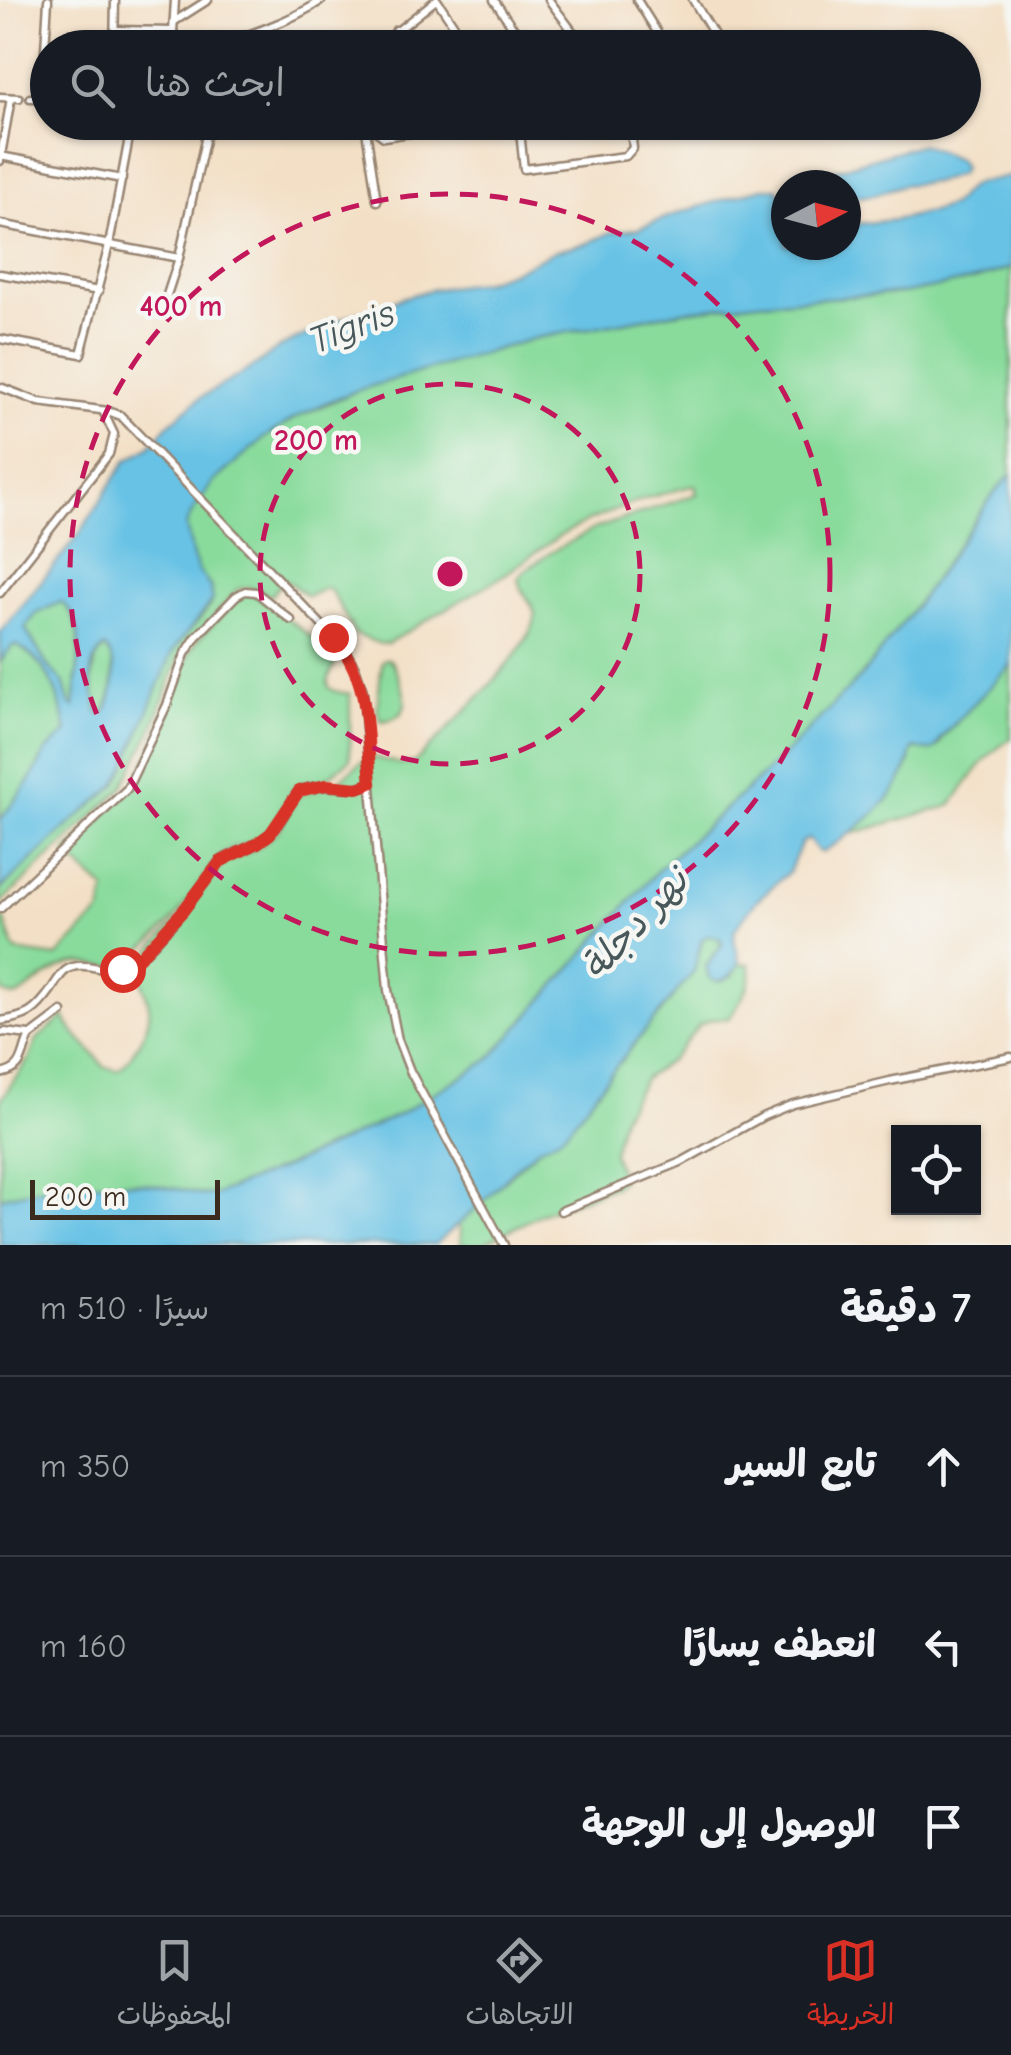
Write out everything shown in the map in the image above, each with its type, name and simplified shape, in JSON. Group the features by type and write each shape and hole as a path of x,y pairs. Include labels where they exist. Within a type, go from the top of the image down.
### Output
{"street":[{"path":"47,30 48,0"},
{"path":"114,30 115,0"},
{"path":"174,30 176,0"},
{"path":"174,22 208,0"},
{"path":"303,0 308,10"},
{"path":"257,30 308,10 322,0"},
{"path":"396,30 436,0 456,30"},
{"path":"494,0 514,28 511,30"},
{"path":"549,0 572,30"},
{"path":"637,0 656,30"},
{"path":"693,0 711,30"},
{"path":"0,97 15,98 0,157 122,178"},
{"path":"0,339 81,354 110,246 129,140"},
{"path":"166,298 180,258 205,140"},
{"path":"368,140 378,201"},
{"path":"520,140 524,169 626,156 633,148 632,140"},
{"path":"0,224 180,258"},
{"path":"0,274 99,291"},
{"path":"0,386 39,402 102,410 127,421 342,646 355,667 363,691 391,1007 398,1040 418,1086 502,1242"},
{"path":"0,593 109,454 113,428 102,410"},
{"path":"0,908 127,789 167,705 185,654 236,596 244,591 256,592 291,620"},
{"path":"0,1020 34,1010 70,968 115,970 138,959 183,911 220,862 270,834 299,791 326,785 358,788 371,783"},
{"path":"0,1074 9,1072 22,1060 30,1036 62,1012"},
{"path":"0,1033 30,1036"},
{"path":"562,1211 681,1162 793,1104 890,1080 1011,1057"}],"green space":[{"path":"1011,268 1011,474 863,674 779,760 659,869 489,1060 398,1115 217,1194 108,1182 0,1197 0,1101 30,1057 37,1039 64,1016 104,1067 118,1070 130,1058 148,1021 149,1004 137,965 190,907 223,863 259,847 279,830 299,794 336,783 372,757 401,764 417,760 522,646 535,614 518,579 523,572 594,529 697,494 695,485 643,499 588,521 388,643 380,644 355,634 326,588 307,596 287,581 271,596 249,587 238,589 181,653 152,730 122,789 0,904 0,890 116,785 173,651 211,605 211,588 198,570 185,525 213,482 265,437 295,418 358,390 536,338 683,311 907,293"},
{"path":"246,593 255,594 314,639 341,648 328,683 332,690 350,694 350,760 327,778 293,790 265,832 222,854 177,915 134,956 114,966 64,966 20,995 3,993 0,918 4,918 15,951 57,957 101,912 106,890 66,852 128,793 150,752 191,650"},
{"path":"61,602 70,612 78,637 74,707 63,682 46,664 25,628 40,611"},
{"path":"16,645 37,662 52,683 67,733 46,751 30,781 0,820 0,662"},
{"path":"105,647 111,652 113,683 108,705 101,714 91,684 96,658"},
{"path":"385,659 393,663 405,699 401,714 381,721 377,710"},
{"path":"1011,665 1011,739 984,761 950,806 850,834 887,800 912,751 928,751 939,745"},
{"path":"709,935 721,941 712,957 732,976 740,963 749,964 748,985 730,1018 699,1025 671,1060 645,1078 622,1116 613,1153 622,1179 616,1186 545,1212 481,1245 461,1245 459,1223 540,1147 568,1129 694,971 702,939"}],"water":[{"path":"921,144 958,159 963,167 960,174 937,182 903,185 861,196 861,170 834,170"},
{"name":"Tigris","path":"1011,176 1011,268 907,293 683,311 536,338 358,390 295,418 265,437 213,482 186,525 193,557 211,588 213,600 173,651 115,786 0,890 0,820 30,781 46,751 67,732 57,694 37,661 16,645 0,662 0,633 80,533 126,461 149,447 200,398 278,348 333,322 430,290 485,281 555,251 762,188 771,188 771,260 861,260 861,223 935,211 952,205 969,187","holes":["61,602 70,611 78,637 74,707 63,682 46,664 25,628 37,613","105,647 110,654 113,688 101,714 91,671"]},
{"name":"نهر دجلة","path":"1011,474 1011,665 935,749 912,751 900,783 866,821 824,852 819,852 809,839 802,842 789,872 756,901 735,929 740,963 727,978 709,978 706,967 722,944 720,938 709,935 702,939 694,971 568,1129 540,1147 435,1245 0,1245 0,1197 108,1182 217,1194 398,1115 489,1060 659,869 779,760 863,674"}],"route":[{"path":"122,969 138,959 183,911 220,862 270,834 299,791 326,785 351,789 371,783 360,679 349,656 333,637"}]}
